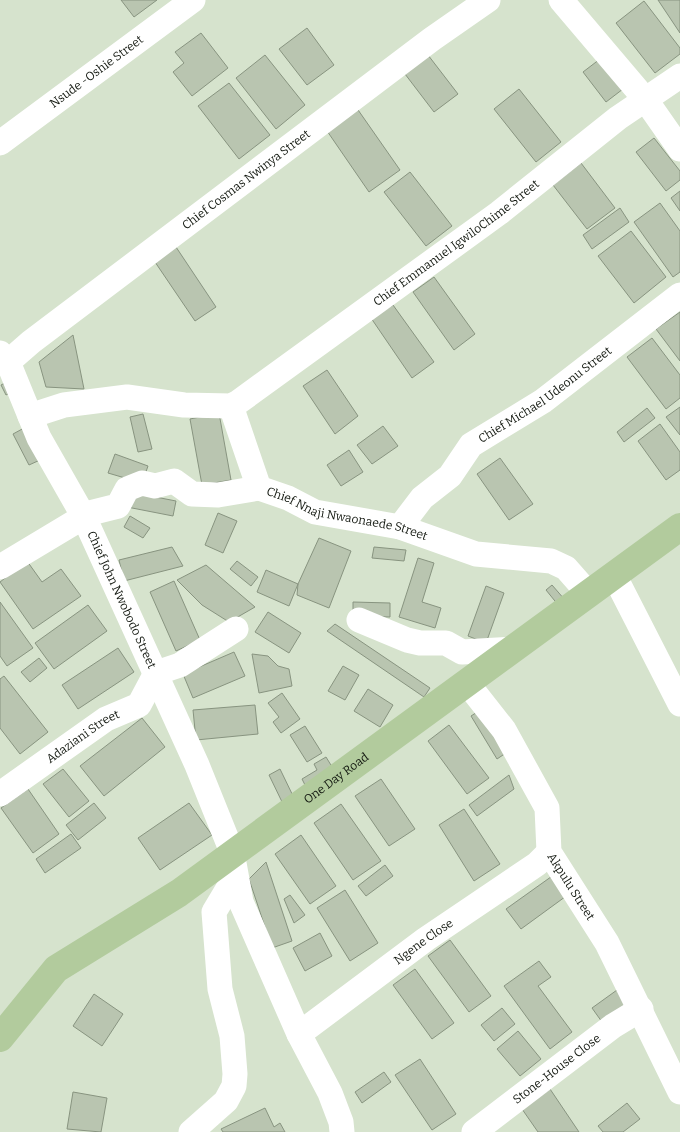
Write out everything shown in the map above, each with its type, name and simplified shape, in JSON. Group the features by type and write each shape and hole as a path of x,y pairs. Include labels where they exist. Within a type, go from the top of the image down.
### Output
{"main road":[{"name":"One Day Road","path":"0,1038 56,969 179,893 233,864 467,683 680,527"}],"street":[{"name":"Nsude -Oshie Street","path":"0,143 193,0"},
{"name":"Chief Cosmas Nwinya Street","path":"4,358 39,336 488,0"},
{"path":"561,0 645,99 680,149"},
{"name":"Chief Emmanuel IgwiloChime Street","path":"231,406 248,396 499,213 580,146 680,76"},
{"name":"Chief Michael Udeonu Street","path":"400,527 422,498 450,476 472,445 543,401 680,295"},
{"name":"Chief John Nwobodo Street","path":"4,358 39,438 84,517 93,541 198,765 233,864 241,902 300,1034 330,1093 342,1132"},
{"path":"30,416 64,405 127,398 184,405 231,406"},
{"name":"Chief Nnaji Nwaonaede Street","path":"231,406 260,488 288,498 315,512 400,527 476,554 550,561 566,568 588,593"},
{"path":"0,567 90,513 118,506 127,489 142,483 155,486 174,481 192,494 218,495 260,488"},
{"path":"614,575 680,704"},
{"path":"359,620 407,640 420,643 446,643 462,652 514,649"},
{"path":"156,673 180,666 236,629"},
{"name":"Adaziani Street","path":"0,794 106,719 139,705 156,673"},
{"name":"Akpulu Street","path":"467,683 504,730 547,808 548,852 607,943 680,1092"},
{"name":"Ngene Close","path":"300,1034 426,939 536,864 548,852"},
{"path":"191,1132 226,1101 234,1086 232,1036 220,989 214,912 233,864"},
{"name":"Stone-House Close","path":"474,1132 613,1026 641,1009"}],"building":[{"path":"121,0 157,0 134,17"},
{"path":"658,0 680,0 680,33"},
{"path":"644,1 680,48 680,54 655,73 616,23"},
{"path":"307,28 334,65 307,85 279,49"},
{"path":"201,33 228,68 192,96 173,72 184,63 175,52"},
{"path":"265,55 305,105 276,129 236,78"},
{"path":"428,55 458,94 434,112 405,74"},
{"path":"600,59 623,89 606,102 583,72"},
{"path":"229,83 270,135 239,159 198,106"},
{"path":"519,89 561,142 536,162 494,109"},
{"path":"356,107 400,170 369,192 325,128"},
{"path":"654,138 680,171 680,180 666,191 636,152"},
{"path":"581,163 615,208 587,229 553,185"},
{"path":"410,172 452,226 426,246 384,192"},
{"path":"680,191 680,211 671,198"},
{"path":"660,203 680,231 680,272 673,277 634,222"},
{"path":"620,208 629,222 592,249 583,235"},
{"path":"631,231 666,277 634,303 598,256"},
{"path":"176,247 216,307 195,321 155,262"},
{"path":"434,277 475,334 454,350 413,292"},
{"path":"393,305 434,362 412,378 371,318"},
{"path":"680,312 680,361 656,329"},
{"path":"73,335 84,389 46,387 39,362"},
{"path":"652,338 680,375 680,398 666,409 627,357"},
{"path":"327,370 358,416 335,434 303,386"},
{"path":"15,378 19,388 6,395 1,385"},
{"path":"680,407 680,435 666,417"},
{"path":"647,408 655,418 624,442 617,432"},
{"path":"219,413 231,480 202,485 190,419"},
{"path":"143,414 152,449 138,452 130,417"},
{"path":"660,424 680,452 680,470 666,480 638,441"},
{"path":"383,426 398,446 372,464 357,445"},
{"path":"24,428 40,460 29,465 13,434"},
{"path":"349,450 363,472 341,486 327,465"},
{"path":"115,454 148,466 142,483 108,473"},
{"path":"500,458 533,504 509,520 477,474"},
{"path":"130,492 176,501 173,516 127,507"},
{"path":"218,513 237,521 223,553 205,545"},
{"path":"130,516 150,528 143,538 124,527"},
{"path":"319,538 351,551 329,608 297,595 298,584"},
{"path":"172,547 183,566 124,581 119,560"},
{"path":"374,547 406,550 404,561 372,558"},
{"path":"418,558 434,563 422,602 441,608 435,628 399,617"},
{"path":"27,561 42,582 61,569 81,596 33,629 0,582"},
{"path":"237,561 258,577 251,586 230,569"},
{"path":"206,565 255,607 229,622 202,605 177,580"},
{"path":"266,570 298,584 289,606 257,592"},
{"path":"174,581 200,640 176,651 150,592"},
{"path":"552,585 565,600 559,606 546,590"},
{"path":"486,586 504,593 486,643 468,636"},
{"path":"0,602 33,648 7,666 0,656"},
{"path":"353,602 390,603 390,617 353,616"},
{"path":"88,605 107,631 54,669 35,643"},
{"path":"268,612 301,633 289,653 255,632"},
{"path":"335,624 430,688 424,697 327,631"},
{"path":"118,648 134,672 78,709 62,685"},
{"path":"234,652 245,676 193,698 183,674"},
{"path":"252,654 268,656 278,666 289,669 292,686 259,693"},
{"path":"39,658 47,668 30,682 21,672"},
{"path":"343,666 359,675 345,700 328,691"},
{"path":"4,676 48,732 20,754 0,728 0,679"},
{"path":"368,689 393,705 380,727 354,711"},
{"path":"282,693 300,719 281,733 273,722 279,717 268,703"},
{"path":"255,705 258,734 196,740 193,710"},
{"path":"482,709 509,751 497,759 471,716"},
{"path":"142,718 165,747 104,796 80,766"},
{"path":"449,725 489,778 467,794 428,741"},
{"path":"305,726 322,753 307,762 290,735"},
{"path":"326,757 334,770 306,787 302,779 317,770 314,764"},
{"path":"63,769 89,801 69,817 43,784"},
{"path":"280,769 295,800 284,806 269,775"},
{"path":"509,775 514,789 477,816 469,805"},
{"path":"381,779 415,829 389,846 355,796"},
{"path":"28,789 59,834 33,853 1,808"},
{"path":"94,803 106,818 78,840 66,825"},
{"path":"189,803 212,835 160,870 138,838"},
{"path":"341,804 381,861 353,880 314,823"},
{"path":"464,809 500,864 474,881 439,825"},
{"path":"71,834 81,848 45,873 36,859"},
{"path":"301,835 336,886 310,904 275,854"},
{"path":"266,862 292,941 272,948 249,879"},
{"path":"385,865 393,876 366,896 358,886"},
{"path":"555,874 569,894 521,929 506,909"},
{"path":"345,890 378,943 350,961 317,908"},
{"path":"290,895 305,915 294,923 284,899"},
{"path":"320,933 332,956 305,971 293,948"},
{"path":"450,940 491,996 469,1012 428,956"},
{"path":"539,961 551,977 538,986 572,1032 550,1049 504,986"},
{"path":"415,969 454,1023 432,1039 393,985"},
{"path":"617,990 627,1004 602,1022 592,1008"},
{"path":"94,994 123,1014 102,1046 73,1026"},
{"path":"502,1008 515,1024 494,1041 481,1025"},
{"path":"518,1031 541,1059 520,1076 497,1049"},
{"path":"420,1059 456,1114 432,1130 395,1075"},
{"path":"384,1072 391,1082 362,1103 355,1092"},
{"path":"550,1089 579,1132 538,1132 522,1109"},
{"path":"73,1092 107,1098 101,1132 67,1129"},
{"path":"627,1103 640,1119 623,1132 603,1132 598,1126"},
{"path":"265,1108 274,1127 280,1123 285,1132 223,1132 221,1129"}]}
